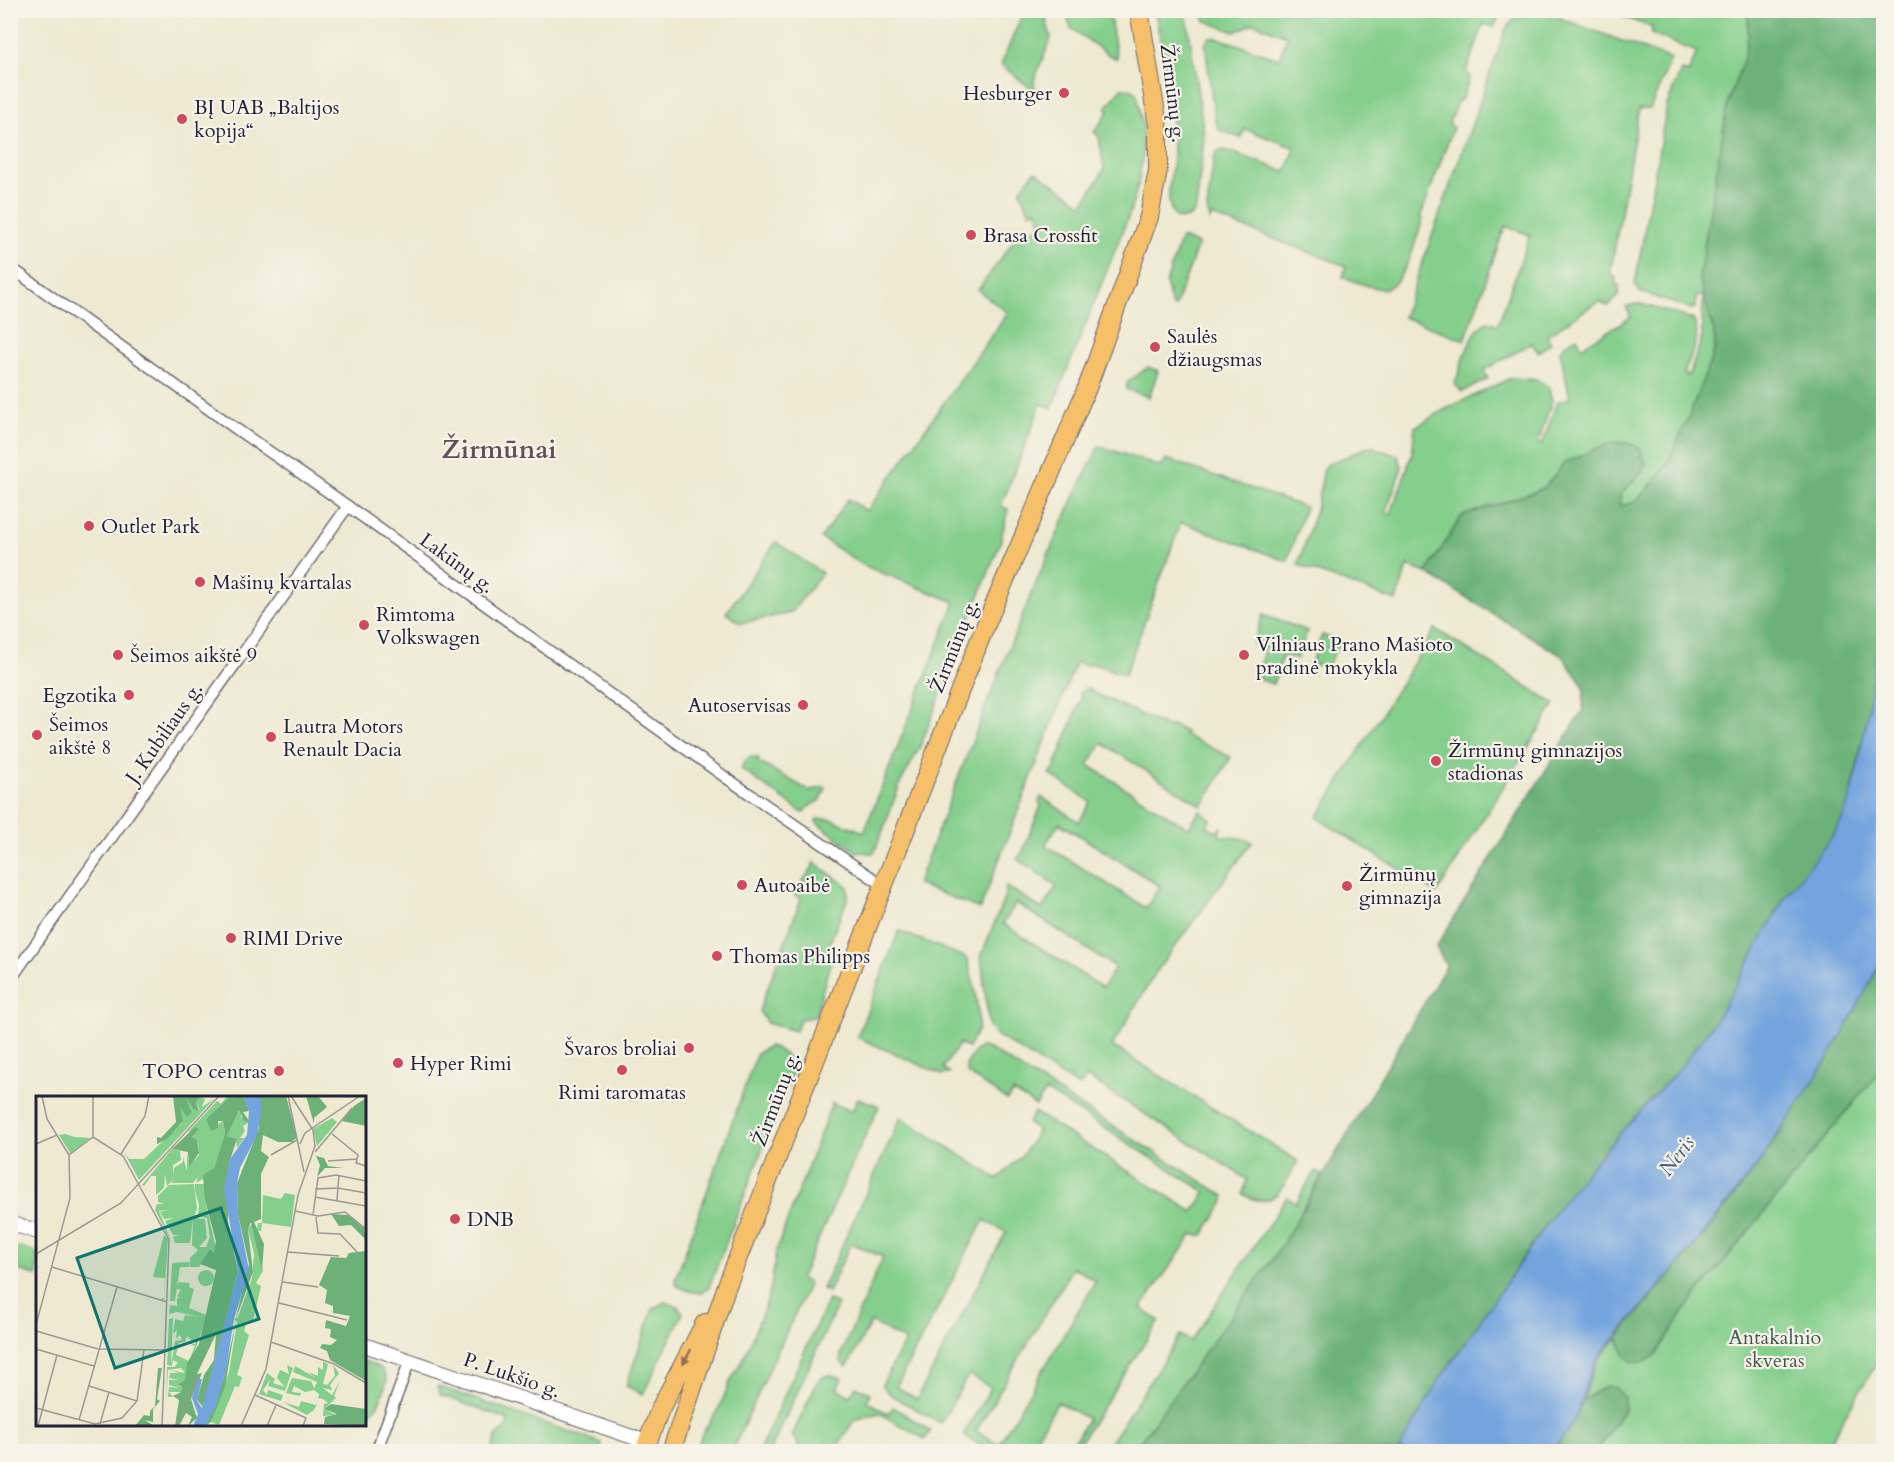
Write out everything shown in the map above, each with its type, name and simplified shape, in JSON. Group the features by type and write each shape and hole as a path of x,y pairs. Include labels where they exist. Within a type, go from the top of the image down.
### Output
{"main road":[{"name":"Žirmūnų g.","path":"671,1451 726,1288 984,629 1087,388 1149,217 1158,170 1158,126 1139,10"},
{"name":"Žirmūnų g.","path":"645,1447 660,1409 709,1315 726,1288"},
{"path":"645,1447 671,1451"}],"street":[{"name":"Lakūnų g.","path":"10,267 348,506 762,804 884,886"},
{"name":"J. Kubiliaus g.","path":"10,980 348,506"},
{"path":"10,1223 36,1231"},
{"name":"P. Lukšio g.","path":"366,1346 645,1447"},
{"path":"376,1452 410,1360"}],"green space":[{"path":"1024,10 1044,11 1051,38 1034,80 1035,91 1001,65"},
{"path":"1065,11 1109,11 1117,58 1112,57 1071,28"},
{"path":"1155,11 1186,11 1204,138 1196,208 1191,216 1185,218 1176,218 1169,203 1173,160 1171,116"},
{"path":"1201,11 1502,11 1494,27 1484,24 1466,72 1470,77 1462,99 1457,102 1449,123 1453,128 1420,218 1423,219 1413,249 1398,280 1391,286 1379,289 1343,277 1346,266 1212,216 1210,220 1207,209 1214,157 1218,151 1226,150 1286,172 1295,148 1245,129 1241,138 1219,130 1215,120 1205,43 1210,37 1219,38 1279,59 1287,36 1254,23 1235,32 1205,21"},
{"path":"1617,11 1748,11 1748,35 1744,58 1728,102 1699,278 1714,332 1715,349 1689,416 1667,464 1635,503 1621,506 1620,495 1644,470 1646,464 1551,479 1546,486 1534,492 1462,516 1426,573 1408,566 1396,601 1298,565 1316,510 1324,469 1328,464 1370,446 1398,456 1402,467 1386,511 1391,514 1412,454 1415,427 1446,409 1511,378 1538,380 1548,387 1552,400 1538,443 1542,445 1557,402 1570,398 1560,351 1565,344 1577,337 1582,347 1631,317 1626,307 1641,304 1692,319 1697,332 1684,374 1689,376 1702,338 1703,296 1697,296 1695,308 1691,309 1640,292 1635,284 1667,105 1681,71 1688,73 1697,52 1651,34 1652,27 1621,16"},
{"path":"1748,11 1883,11 1884,610 1868,713 1849,805 1825,848 1786,896 1718,1017 1682,1066 1603,1152 1557,1209 1440,1379 1398,1451 1133,1452 1281,1247 1446,966 1436,947 1583,710 1584,687 1562,656 1426,573 1462,516 1546,486 1564,463 1613,442 1629,443 1640,448 1646,464 1644,470 1620,495 1621,506 1635,502 1667,464 1689,416 1715,349 1714,332 1699,278 1728,102 1744,58 1748,35"},
{"path":"1531,12 1543,12 1671,59 1650,109 1639,109 1610,275 1616,276 1615,284 1619,285 1618,296 1608,306 1599,301 1547,335 1551,343 1538,352 1532,343 1484,370 1488,379 1462,392 1455,384 1468,348 1483,325 1489,322 1498,324 1530,235 1505,226 1465,340 1403,317 1506,29 1517,18"},
{"path":"1122,88 1132,89 1137,94 1143,130 1143,154 1138,185 1129,215 1052,408 1041,404 1001,506 1008,509 1000,543 920,747 900,784 875,851 873,853 857,852 816,822 817,819 830,819 864,832 955,602 865,566 821,538 848,499 867,511 1008,313 978,290 1015,239 1043,225 1036,210 1030,213 1020,190 1035,171 1083,204 1104,170 1099,137 1094,132 1109,111 1106,108"},
{"path":"1181,238 1198,244 1175,307 1172,306 1166,283"},
{"path":"1148,367 1158,371 1149,397 1126,389 1128,382"},
{"path":"1099,446 1162,467 1166,459 1305,507 1287,561 1181,522 1125,675 1091,663 1086,666 1076,662 980,909 917,884 1026,608 1073,499"},
{"path":"776,542 822,573 791,613 741,623 726,613"},
{"path":"1263,615 1307,631 1297,659 1283,655 1273,684 1255,678 1265,648 1253,644"},
{"name":"Žirmūnų gimnazijos stadionas","path":"1435,629 1555,704 1437,893 1317,818"},
{"path":"1322,635 1340,642 1326,668 1311,663"},
{"path":"1088,688 1094,693 1170,728 1172,725 1186,732 1184,735 1231,757 1202,806 1102,743 1088,765 1188,828 1200,811 1211,819 1207,826 1217,832 1222,826 1219,836 1241,838 1252,842 1156,972 1112,1046 1298,1161 1277,1194 1263,1201 1243,1194 1247,1179 1087,1077 1079,1087 996,1035 989,1027 981,957 1005,896 1006,886 1042,909 1057,886 1017,859 1022,853 1041,806 1039,802 1041,797 1079,822 1091,802 1049,774 1054,769 1081,699 1081,691","holes":["1059,823 1160,886 1146,908 1045,845","1016,903 1115,967 1103,988 1003,924"]},
{"path":"750,757 759,758 758,762 810,791 826,788 820,801 812,804 803,813 741,769"},
{"path":"814,862 848,887 848,897 827,950 833,953 815,1017 800,1019 796,1031 767,1023 759,1011 801,899 794,894"},
{"path":"899,931 965,957 968,961 975,990 978,1029 968,1048 960,1043 943,1068 950,1073 943,1075 857,1037"},
{"path":"1883,958 1883,1067 1689,1304 1656,1355 1645,1362 1632,1362 1624,1354 1618,1337 1709,1228 1761,1160 1825,1061"},
{"path":"769,1046 785,1055 793,1070 709,1287 701,1293 692,1292 677,1286 675,1280 757,1053"},
{"path":"982,1047 989,1049 1225,1196 1223,1204 1203,1235 1192,1235 1141,1308 1159,1321 1074,1451 1068,1451 1088,1419 1058,1402 1028,1451 991,1451 963,1435 991,1388 969,1374 941,1423 892,1396 882,1385 905,1341 871,1322 847,1367 841,1361 841,1354 883,1257 851,1243 828,1292 822,1289 901,1117 998,1179 1025,1152 1038,1130 1028,1123 1034,1112 1193,1212 1206,1192 1046,1091 1036,1106 1013,1092 1007,1100 967,1073 966,1065 976,1050","holes":["984,1220 1006,1232 917,1399 896,1387","1073,1267 1096,1281 999,1444 976,1431"]},
{"name":"Antakalnio skveras","path":"1883,1067 1883,1352 1824,1451 1769,1451 1752,1443 1745,1451 1597,1451 1624,1410 1606,1386 1584,1399 1592,1372 1600,1359 1618,1337 1624,1354 1656,1355 1689,1304"},
{"path":"858,1098 879,1106 800,1279 809,1283 732,1451 696,1451 702,1434 719,1408 743,1360 766,1304 772,1282 776,1251 832,1103 852,1111"},
{"path":"1315,1171 1322,1175 1281,1247 1133,1451 1104,1452 1180,1335 1191,1341 1287,1197 1296,1203"},
{"path":"19,1247 36,1253 36,1276 12,1268 11,1254"},
{"path":"828,1300 838,1304 770,1451 759,1451"},
{"path":"664,1302 677,1306 683,1313 643,1394 626,1386 653,1309"},
{"path":"366,1361 382,1369 387,1380 382,1396 366,1415"},
{"path":"830,1375 842,1378 837,1389 850,1396 856,1386 870,1393 867,1401 888,1414 893,1407 931,1431 925,1439 879,1413 854,1420 835,1451 796,1451 799,1445 792,1436 817,1382"},
{"path":"437,1386 602,1443 600,1451 491,1451 496,1437 507,1427 507,1419 440,1395"},
{"path":"1606,1386 1616,1388 1624,1398 1624,1409 1597,1451 1553,1452 1576,1417 1584,1399"}],"water":[{"name":"Neris","path":"1883,610 1883,958 1841,1037 1760,1161 1698,1241 1598,1358 1576,1417 1553,1451 1398,1451 1440,1379 1557,1209 1603,1152 1682,1066 1718,1017 1786,896 1834,834 1853,790 1868,713"}],"place":[{"name":"Hesburger","path":"1064,93"},
{"name":"BĮ UAB „Baltijos kopija“","path":"182,119"},
{"name":"Brasa Crossfit","path":"971,235"},
{"name":"Saulės džiaugsmas","path":"1155,347"},
{"name":"Outlet Park","path":"89,526"},
{"name":"Mašinų kvartalas","path":"200,582"},
{"name":"Rimtoma Volkswagen","path":"364,625"},
{"name":"Šeimos aikštė 9","path":"118,655"},
{"name":"Vilniaus Prano Mašioto pradinė mokykla","path":"1244,655"},
{"name":"Egzotika","path":"129,695"},
{"name":"Autoservisas","path":"803,705"},
{"name":"Šeimos aikštė 8","path":"37,735"},
{"name":"Lautra Motors Renault Dacia","path":"271,737"},
{"name":"Žirmūnų gimnazijos stadionas","path":"1436,761"},
{"name":"Autoaibė","path":"742,885"},
{"name":"Žirmūnų gimnazija","path":"1347,886"},
{"name":"RIMI Drive","path":"231,938"},
{"name":"Thomas Philipps","path":"717,956"},
{"name":"Švaros broliai","path":"689,1048"},
{"name":"Hyper Rimi","path":"398,1063"},
{"name":"Rimi taromatas","path":"622,1070"},
{"name":"TOPO centras","path":"279,1071"},
{"name":"DNB","path":"455,1219"}],"district":[{"name":"Žirmūnai","path":"499,449"}]}
